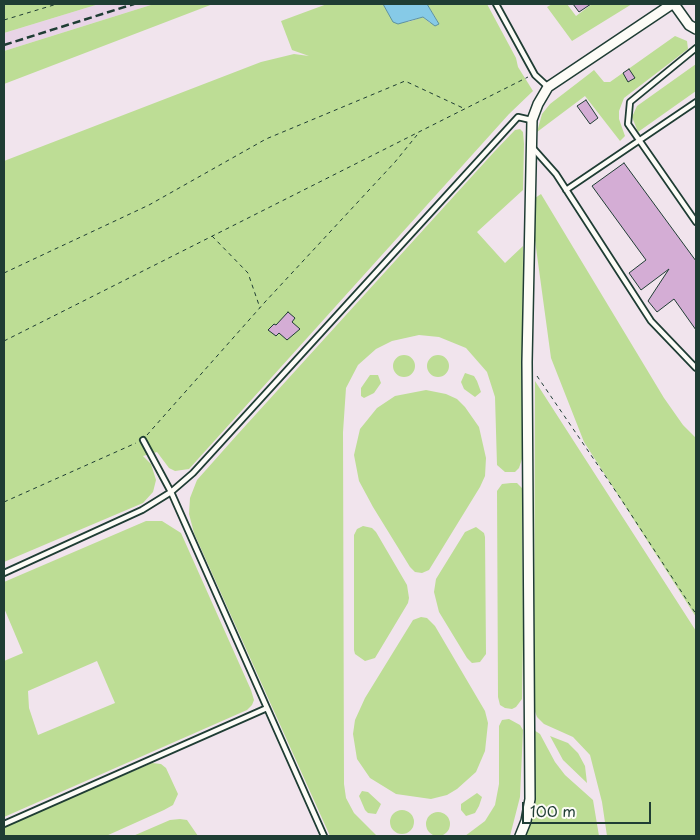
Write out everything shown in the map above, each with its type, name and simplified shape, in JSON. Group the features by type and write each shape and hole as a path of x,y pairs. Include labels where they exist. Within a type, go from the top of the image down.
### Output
{"street":[{"path":"520,836 526,821 530,799 527,362 532,120 538,104 548,87 673,4 689,24 696,29"}],"lane":[{"path":"496,4 535,75 548,87"},
{"path":"696,48 630,102 628,124 696,222"},
{"path":"566,190 696,102"},
{"path":"4,573 142,510 171,492 193,473 518,117 532,120"},
{"path":"532,147 566,190 652,321 696,368"},
{"path":"143,440 171,492 324,836"},
{"path":"4,824 267,708"}],"path":[{"path":"4,20 57,4"},
{"path":"4,340 417,134 464,108 535,75"},
{"path":"4,273 149,205 266,139 404,81 464,108"},
{"path":"4,502 143,440 260,309 396,162 417,134"},
{"path":"211,236 248,273 260,309"},
{"path":"527,362 621,499 696,614"}],"shaded area":[{"path":"99,4 154,4 4,51 4,33"}],"green space":[{"path":"4,4 99,4 4,33"},
{"path":"154,4 213,4 4,84 4,51"},
{"path":"327,4 383,4 393,21 408,22 423,17 430,23 438,22 427,4 487,4 516,58 518,67 533,91 509,114 189,469 175,471 169,468 157,452 143,456 151,464 156,480 153,492 143,503 4,562 4,161 261,62 294,54 309,56 292,50 281,21"},
{"path":"552,4 567,4 576,16 592,4 632,4 572,41 547,7"},
{"path":"675,36 687,41 688,49 624,98 619,111 619,119 625,136 620,141 585,96 537,132 542,114 550,104 594,70 604,82 610,82"},
{"path":"696,64 696,91 638,132 632,117 637,106"},
{"path":"520,129 523,132 524,144 523,190 477,232 505,263 523,246 522,459 519,468 515,472 505,472 497,465 495,397 487,372 466,348 439,337 419,335 392,341 376,349 358,365 346,388 343,432 344,784 346,798 354,813 377,836 330,836 194,533 189,514 190,498 197,480 237,435 494,152 515,130"},
{"path":"541,194 664,398 683,425 696,438 696,617 584,442 551,358 534,233 535,198"},
{"path":"404,355 412,358 415,366 412,374 404,377 396,374 393,366 396,358"},
{"path":"434,355 442,355 449,362 449,370 442,377 434,377 427,370 427,362"},
{"path":"465,373 474,376 477,381 481,392 475,397 464,389 461,382"},
{"path":"370,375 378,375 381,383 374,393 364,398 361,396 361,388"},
{"path":"535,381 696,631 696,836 607,836 602,802 590,755 573,737 544,724 537,717 534,709"},
{"path":"426,390 446,394 457,399 465,407 479,427 486,458 485,476 480,487 429,570 422,573 415,572 410,567 373,507 359,481 354,455 360,429 377,408 395,396"},
{"path":"517,483 522,488 523,640 522,699 512,709 500,705 498,697 497,491 502,484"},
{"path":"146,521 162,521 181,533 251,690 254,700 252,705 247,710 4,817 4,661 23,653 4,608 4,582","holes":["97,661 115,703 38,735 29,708 28,691"]},
{"path":"363,526 372,528 376,532 407,585 409,598 408,603 375,658 365,661 355,654 354,650 354,535 357,529"},
{"path":"476,527 484,533 485,537 486,654 480,662 472,663 439,612 434,592 436,579 465,532"},
{"path":"421,617 427,618 435,626 485,711 488,723 485,751 476,772 457,789 447,795 431,799 396,794 370,778 357,759 353,734 355,720 365,698 413,620"},
{"path":"509,719 520,725 523,730 520,797 510,836 465,836 485,821 495,805 499,784 499,726 502,720"},
{"path":"534,730 540,734 555,762 565,775 593,800 599,836 523,836 533,780"},
{"path":"550,736 568,743 578,753 585,766 587,783 563,760"},
{"path":"152,763 161,764 166,768 178,794 173,805 164,810 106,836 4,836 4,827"},
{"path":"362,791 368,792 381,804 376,814 368,813 365,810 359,796"},
{"path":"477,793 482,797 479,806 475,813 466,816 461,810 461,804"},
{"path":"402,810 407,811 413,817 413,827 407,833 402,834 397,833 391,827 390,822 391,817 397,811"},
{"path":"438,812 447,815 450,824 447,833 438,836 429,833 426,824 429,815"},
{"path":"170,820 187,820 198,836 133,836"}],"water":[{"path":"383,4 427,4 439,24 435,26 423,17 398,24 393,22"}],"building":[{"path":"573,4 591,4 579,12"},
{"path":"629,69 635,78 628,82 623,73"},
{"path":"586,100 598,118 590,124 577,106"},
{"path":"624,163 696,261 696,330 674,299 657,312 648,301 669,269 641,290 629,273 646,260 592,186"},
{"path":"288,312 295,318 292,322 300,329 287,340 279,333 276,336 268,330 274,324 276,325"}],"railway":[{"path":"4,45 134,4"}]}
